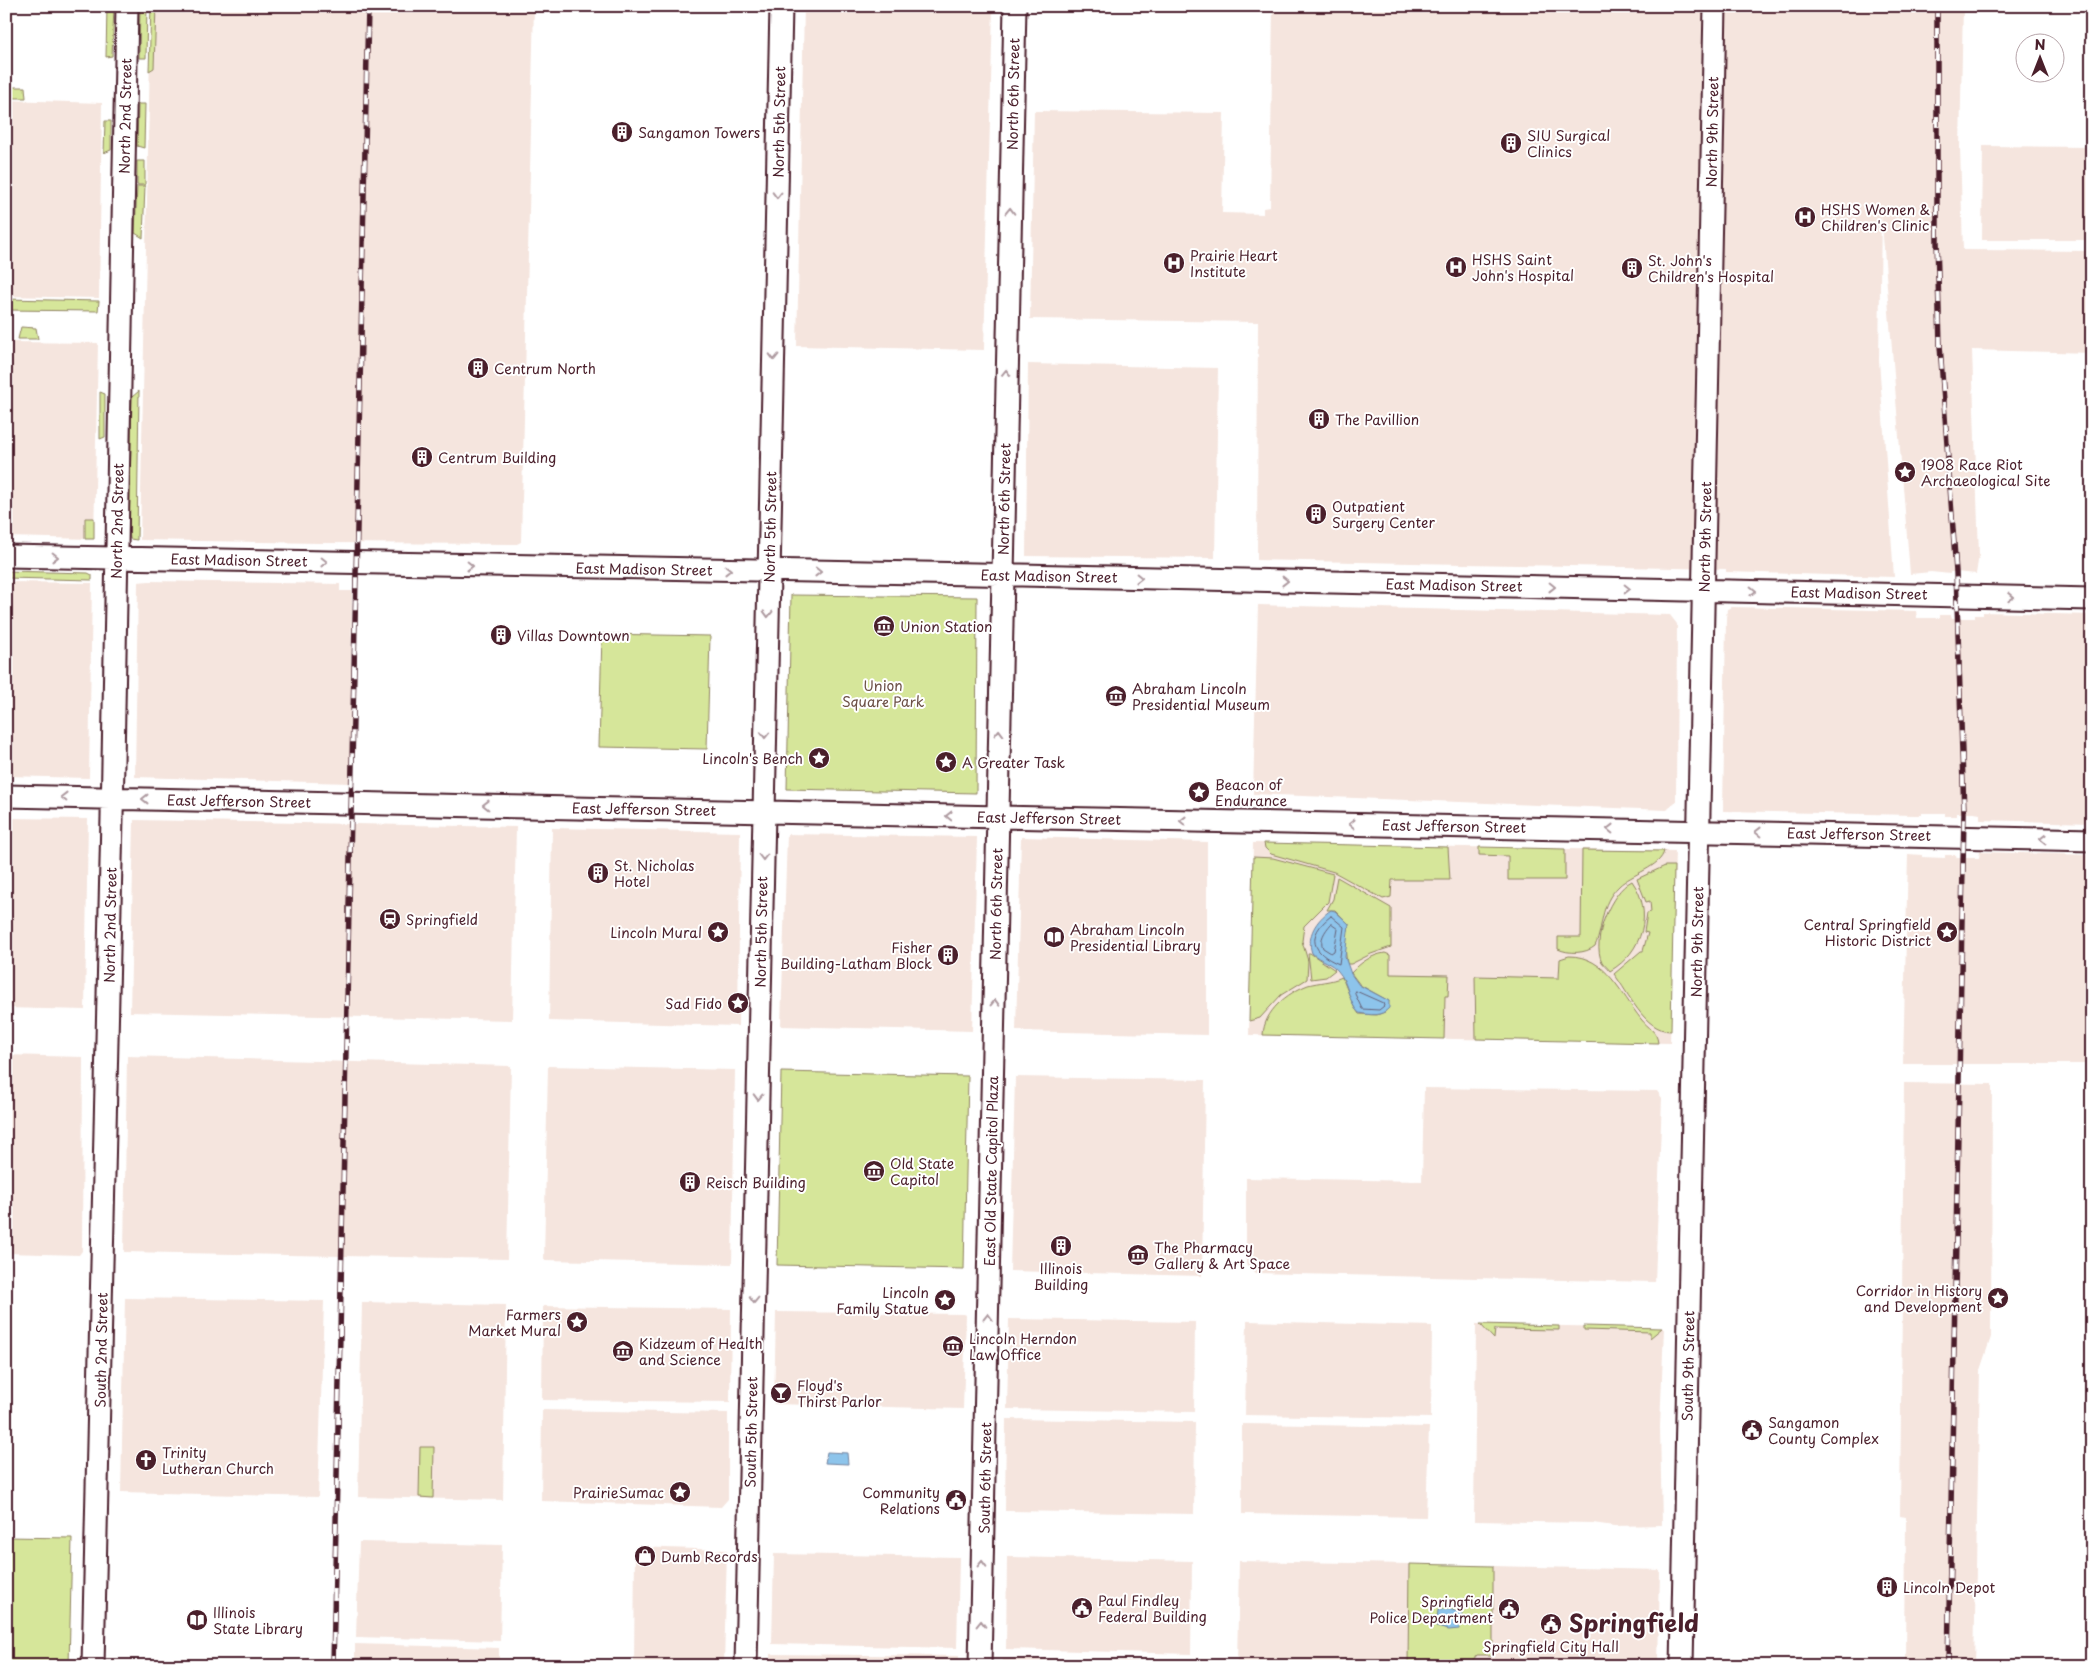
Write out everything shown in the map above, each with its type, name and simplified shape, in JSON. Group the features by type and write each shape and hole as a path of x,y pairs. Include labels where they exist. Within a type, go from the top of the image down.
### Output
{"main road":[{"name":"North 2nd Street","path":"107,1035 127,6"},
{"name":"North 5th Street","path":"759,1048 781,6"},
{"name":"North 6th Street","path":"994,1052 1015,6"},
{"name":"North 9th Street","path":"1695,1067 1715,6"},
{"name":"East Madison Street","path":"6,556 1003,575 2092,599"},
{"name":"East Jefferson Street","path":"6,796 1699,830 2092,840"},
{"name":"South 2nd Street","path":"93,1666 107,1035"},
{"name":"South 5th Street","path":"746,1666 759,1048"},
{"name":"East Old State Capitol Plaza","path":"989,1290 994,1052"},
{"name":"South 9th Street","path":"1682,1666 1695,1067"},
{"name":"South 6th Street","path":"980,1666 989,1290"}],"shaded area":[{"path":"151,6 534,6 521,542 517,544 320,543 140,540"},
{"path":"804,6 993,6 984,350 797,346"},
{"name":"HSHS Saint John's Hospital","path":"1273,6 1963,6 1960,147 1963,250 2092,251 2092,353 1972,350 1979,555 1976,574 1931,572 1910,574 1881,212 1879,360 1894,577 1726,572 1726,569 1257,560 1258,322 1030,319 1034,111 1224,113 1222,213 1263,214 1263,208 1270,207"},
{"path":"6,100 102,103 99,298 6,296"},
{"path":"1983,146 2092,147 2092,240 1982,240"},
{"path":"6,342 98,343 94,539 6,537"},
{"path":"1028,364 1218,368 1215,558 1026,556"},
{"path":"6,582 92,583 89,778 6,776"},
{"path":"138,582 340,584 340,591 352,591 350,783 135,777"},
{"path":"1258,605 1670,615 1677,624 1676,801 1667,810 1253,794"},
{"path":"1732,607 1916,611 1917,618 1940,618 1940,615 1951,615 1952,618 1975,618 1975,615 1983,615 1983,612 2092,615 2092,823 1980,820 1980,814 1974,813 1957,813 1957,816 1945,816 1945,813 1914,815 1723,811 1726,619 1727,609"},
{"path":"6,818 88,819 85,1010 6,1008"},
{"path":"134,820 516,827 512,1020 130,1012"},
{"path":"552,828 740,832 738,1026 549,1021"},
{"path":"787,834 977,837 972,1031 781,1026"},
{"path":"1021,837 1207,842 1207,1035 1016,1031"},
{"path":"1253,843 1675,851 1670,1043 1249,1035"},
{"path":"1980,852 2092,855 2092,1064 1903,1064 1908,854 1922,855 1922,857 1945,858 1945,855 1956,855 1957,858 1979,858"},
{"path":"6,1055 83,1057 82,1251 79,1255 6,1253"},
{"path":"127,1056 511,1066 507,1259 124,1252"},
{"path":"548,1066 735,1070 732,1264 544,1260"},
{"path":"1015,1077 1205,1080 1202,1276 1010,1271"},
{"path":"1904,1083 1992,1084 1991,1337 1980,1370 1974,1666 1905,1666 1906,1517 1900,1516"},
{"path":"1424,1088 1657,1091 1662,1098 1655,1282 1255,1273 1246,1264 1246,1178 1422,1181"},
{"path":"125,1298 324,1301 318,1497 121,1492"},
{"path":"362,1302 506,1305 503,1500 358,1497"},
{"path":"543,1306 731,1309 730,1402 542,1400"},
{"path":"776,1312 966,1315 963,1409 774,1404"},
{"path":"1009,1319 1195,1322 1194,1412 1007,1409"},
{"path":"1247,1321 1432,1326 1431,1418 1245,1415"},
{"path":"1476,1324 1664,1328 1660,1427 1662,1525 1614,1526 1593,1523 1474,1521"},
{"path":"542,1410 728,1413 728,1499 721,1507 541,1501"},
{"path":"1006,1419 1195,1422 1194,1514 1005,1511"},
{"path":"1242,1424 1429,1427 1426,1517 1242,1514"},
{"path":"359,1542 502,1545 500,1641 356,1637"},
{"path":"635,1547 727,1550 724,1666 634,1666"},
{"path":"774,1554 959,1557 957,1648 772,1644"},
{"name":"Paul Findley Federal Building","path":"1007,1557 1192,1561 1191,1654 1006,1649"},
{"path":"1239,1561 1409,1564 1408,1666 1237,1666"},
{"path":"1493,1566 1660,1570 1658,1666 1472,1666 1472,1661 1477,1655 1493,1654"},
{"path":"355,1644 499,1648 499,1666 355,1666"},
{"path":"770,1654 959,1656 959,1666 770,1666"},
{"path":"1003,1659 1190,1662 1190,1666 1003,1666"}],"green space":[{"path":"107,6 114,6 112,56 106,57"},
{"path":"140,6 147,6 146,58 139,58"},
{"path":"151,6 156,6 154,68 149,71"},
{"path":"6,87 25,87 26,98 6,98"},
{"path":"138,104 145,104 144,148 137,146"},
{"path":"105,121 111,121 111,150 104,153"},
{"path":"137,161 145,161 145,185 137,185"},
{"path":"137,186 145,186 143,238 135,233"},
{"path":"6,299 99,301 98,311 6,310"},
{"path":"21,327 36,328 38,339 18,339"},
{"path":"139,391 137,540 130,539 129,529 132,397"},
{"path":"100,392 105,394 105,437 100,439"},
{"path":"85,518 94,518 94,539 85,539"},
{"path":"6,571 88,573 92,575 92,580 6,578"},
{"name":"Union Square Park","path":"791,595 977,597 976,793 787,789"},
{"path":"602,634 710,636 707,749 599,747"},
{"path":"1264,843 1448,847 1450,880 1392,880 1391,897 1383,899 1334,872 1271,854 1265,848"},
{"path":"1479,847 1565,849 1565,880 1508,880 1508,856 1479,855"},
{"path":"1582,850 1664,851 1662,857 1657,862 1624,882 1613,893 1605,908 1595,946 1587,951 1567,952 1558,949 1558,937 1581,937"},
{"path":"1253,857 1273,858 1333,874 1328,902 1304,926 1302,941 1308,961 1307,979 1281,995 1260,1018 1249,1021"},
{"path":"1665,866 1674,866 1671,1031 1653,1025 1645,1018 1614,974 1643,951 1648,933 1644,932 1647,913 1651,912 1650,901 1646,902 1637,879"},
{"path":"1337,877 1391,908 1391,947 1347,964 1345,947 1349,924 1335,910 1327,910 1333,899"},
{"path":"1632,881 1639,893 1642,905 1642,931 1630,953 1610,971 1602,962 1599,953 1601,929 1610,905 1624,886"},
{"path":"1308,953 1335,970 1326,977 1311,979"},
{"path":"1385,953 1390,955 1390,974 1449,975 1448,996 1445,996 1444,1039 1263,1035 1264,1026 1272,1011 1285,998 1308,985 1342,977 1354,1007 1359,1014 1377,1015 1385,1012 1389,1001 1360,985 1351,973 1366,960"},
{"path":"1569,956 1593,962 1603,969 1654,1033 1658,1043 1476,1039 1475,976 1559,978 1560,959"},
{"path":"781,1072 968,1076 964,1269 777,1265"},
{"path":"1480,1324 1559,1326 1559,1330 1495,1329 1494,1339"},
{"path":"1584,1326 1662,1328 1650,1338 1650,1332 1584,1330"},
{"path":"420,1447 434,1447 433,1498 419,1497"},
{"path":"6,1537 72,1538 69,1666 6,1666"},
{"path":"1409,1564 1493,1566 1493,1655 1477,1655 1472,1661 1472,1666 1408,1666"}],"water":[{"path":"1331,910 1335,911 1349,924 1345,957 1351,974 1359,985 1389,1001 1389,1008 1386,1011 1371,1015 1359,1013 1355,1009 1342,976 1333,966 1312,953 1310,947 1311,935 1321,919"},
{"path":"827,1452 847,1453 848,1464 825,1463"},
{"path":"1449,1609 1462,1613 1459,1629 1449,1630 1436,1627 1438,1610"}],"railway":[{"path":"333,1666 368,6"},
{"path":"1937,6 1937,241 1940,345 1956,572 1964,813 1948,1666"}],"place":[{"name":"Sangamon Towers","path":"622,132"},
{"name":"SIU Surgical Clinics","path":"1511,143"},
{"name":"HSHS Women & Children's Clinic","path":"1805,217"},
{"name":"Prairie Heart Institute","path":"1174,263"},
{"name":"HSHS Saint John's Hospital","path":"1456,267"},
{"name":"St. John's Children's Hospital","path":"1632,268"},
{"name":"Centrum North","path":"478,368"},
{"name":"The Pavillion","path":"1319,419"},
{"name":"Centrum Building","path":"422,457"},
{"name":"1908 Race Riot Archaeological Site","path":"1905,472"},
{"name":"Outpatient Surgery Center","path":"1316,514"},
{"name":"Union Station","path":"884,626"},
{"name":"Villas Downtown","path":"501,635"},
{"name":"Abraham Lincoln Presidential Museum","path":"1116,696"},
{"name":"Lincoln's Bench","path":"819,758"},
{"name":"A Greater Task","path":"946,762"},
{"name":"Beacon of Endurance","path":"1199,792"},
{"name":"St. Nicholas Hotel","path":"598,873"},
{"name":"Springfield","path":"390,919"},
{"name":"Lincoln Mural","path":"718,932"},
{"name":"Central Springfield Historic District","path":"1947,932"},
{"name":"Abraham Lincoln Presidential Library","path":"1054,937"},
{"name":"Fisher Building-Latham Block","path":"948,955"},
{"name":"Sad Fido","path":"738,1003"},
{"name":"Old State Capitol","path":"874,1171"},
{"name":"Reisch Building","path":"690,1182"},
{"name":"Illinois Building","path":"1061,1246"},
{"name":"The Pharmacy Gallery & Art Space","path":"1138,1255"},
{"name":"Corridor in History and Development","path":"1998,1298"},
{"name":"Lincoln Family Statue","path":"945,1300"},
{"name":"Farmers Market Mural","path":"577,1322"},
{"name":"Lincoln Herndon Law Office","path":"953,1346"},
{"name":"Kidzeum of Health and Science","path":"623,1351"},
{"name":"Floyd's Thirst Parlor","path":"781,1393"},
{"name":"Sangamon County Complex","path":"1752,1430"},
{"name":"Trinity Lutheran Church","path":"146,1460"},
{"name":"PrairieSumac","path":"680,1492"},
{"name":"Community Relations","path":"956,1500"},
{"name":"Dumb Records","path":"645,1556"},
{"name":"Lincoln Depot","path":"1887,1587"},
{"name":"Paul Findley Federal Building","path":"1082,1608"},
{"name":"Springfield Police Department","path":"1509,1609"},
{"name":"Illinois State Library","path":"197,1620"},
{"name":"Springfield City Hall","path":"1551,1624"}],"district":[{"name":"Springfield","path":"1634,1622"}]}
